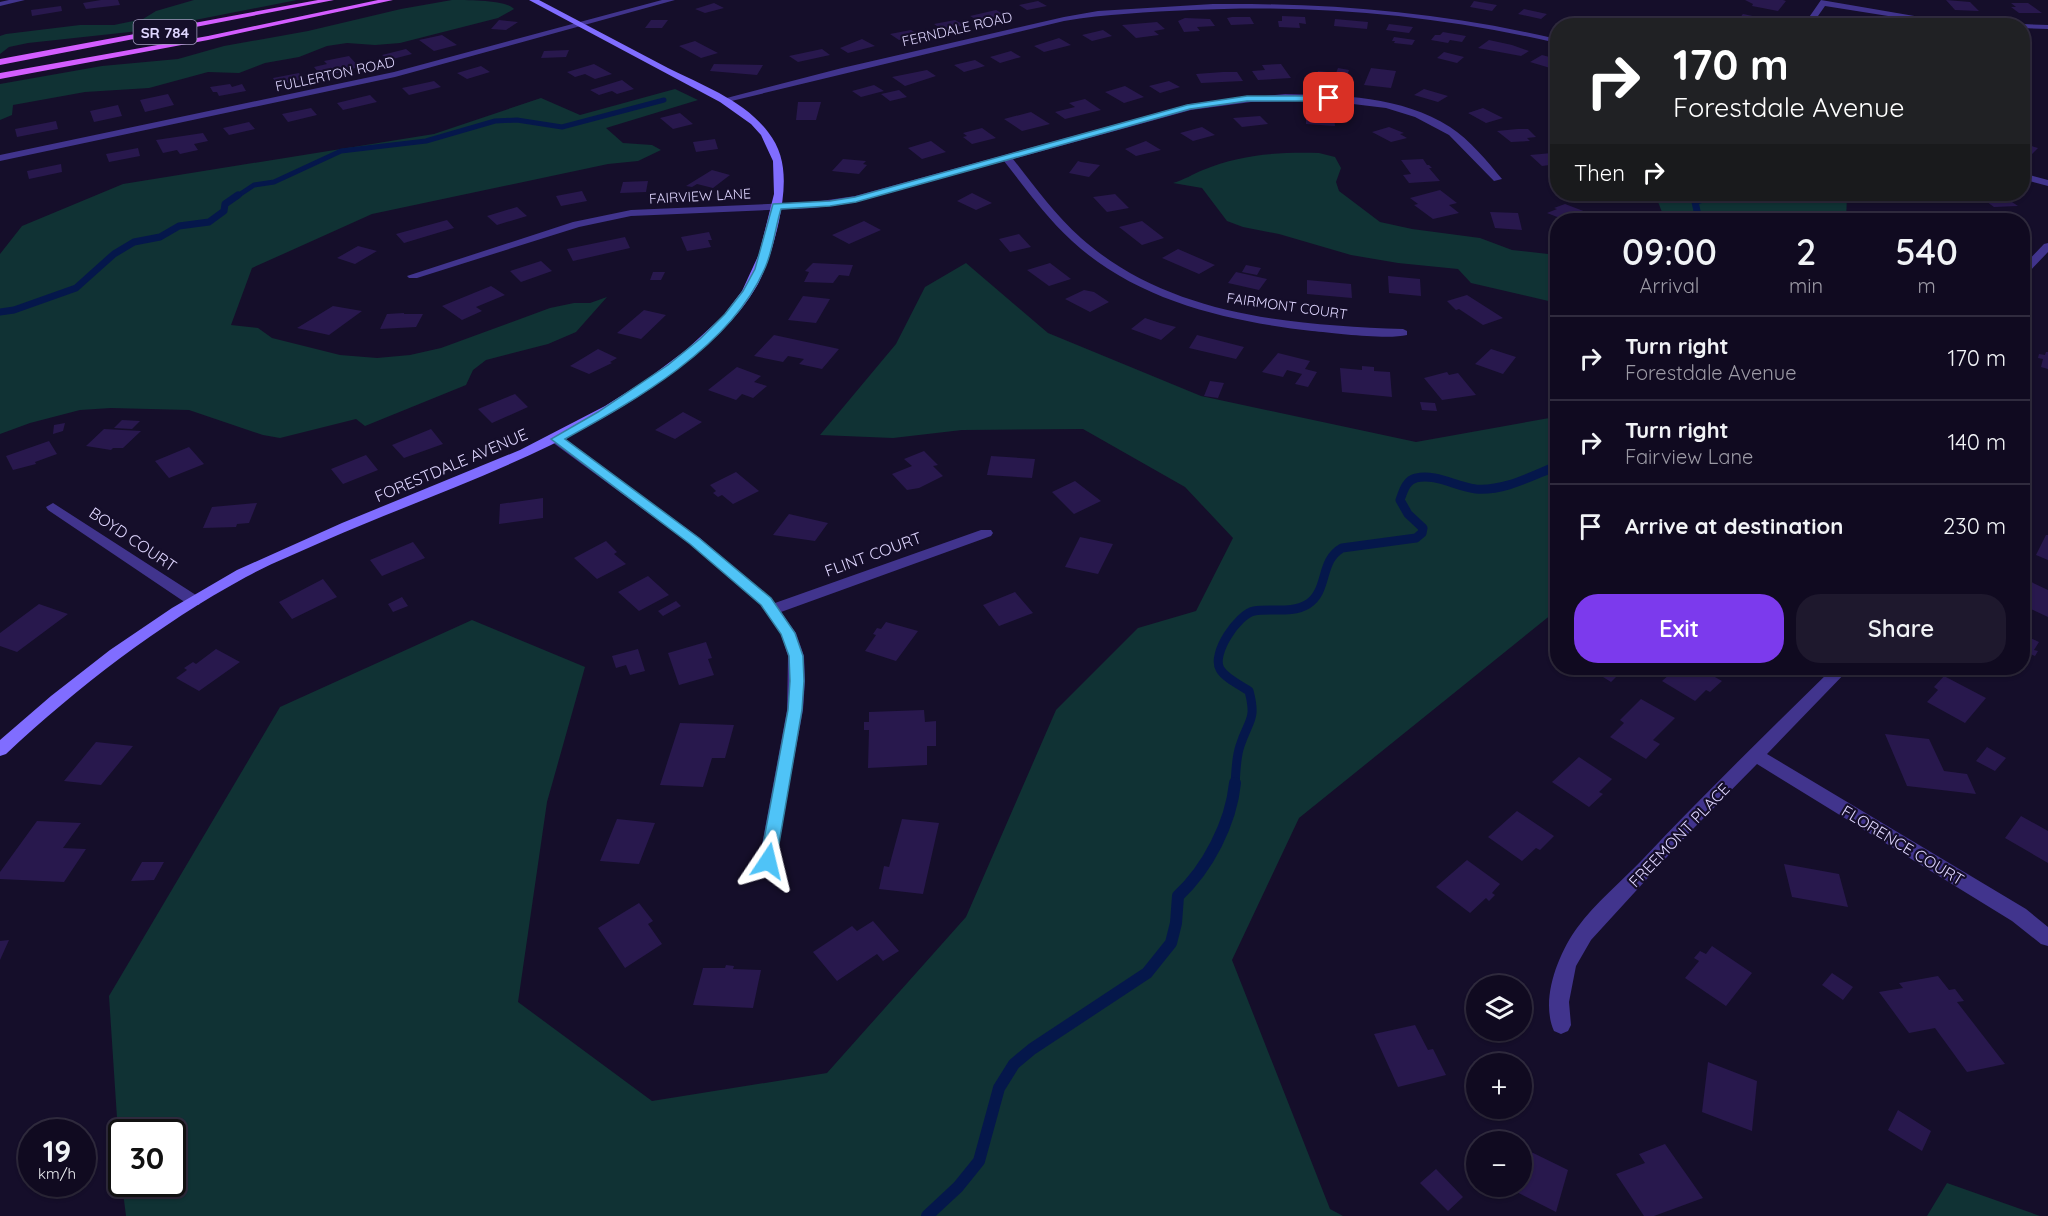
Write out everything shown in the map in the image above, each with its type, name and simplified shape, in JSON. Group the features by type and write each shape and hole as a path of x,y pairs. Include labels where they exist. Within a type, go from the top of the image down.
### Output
{"main road":[{"name":"SR 784","path":"0,62 330,0"},
{"name":"SR 784","path":"0,76 219,36 389,0"}],"street":[{"path":"0,3 21,0"},
{"name":"FORESTDALE AVENUE","path":"0,750 28,723 87,674 194,601 246,571 335,531 557,439 602,414 672,368 704,342 747,292 760,269 777,206 781,176 774,146 757,123 723,100 533,0"},
{"name":"FULLERTON ROAD","path":"0,158 384,77 671,0"},
{"name":"FERNDALE ROAD","path":"723,100 1065,18 1179,4 1255,2 1370,8 1455,18 1550,38"},
{"path":"1813,18 1825,2 1915,18"},
{"path":"2030,27 2048,27"},
{"name":"FAIRVIEW LANE","path":"413,276 604,217 653,211 830,203 856,199 1190,107 1247,99 1329,98 1375,104 1430,120 1458,138 1497,179"},
{"name":"FAIRMONT COURT","path":"1007,158 1071,234 1107,263 1146,284 1218,312 1320,328 1403,333"},
{"path":"2030,178 2048,183"},
{"path":"2030,265 2048,246"},
{"path":"557,439 694,541 773,609 790,640 796,656 795,710 768,861"},
{"name":"BOYD COURT","path":"53,507 194,601"},
{"name":"FLINT COURT","path":"773,609 986,533"},
{"name":"FREEMONT PLACE","path":"1561,1025 1559,1002 1567,965 1584,934 1682,829 1835,675"},
{"name":"FLORENCE COURT","path":"1756,756 2019,915 2048,938"}],"green space":[{"path":"194,0 297,0 139,31 28,43 9,47 0,54 0,36 6,34 80,25 114,25 143,19 156,11"},
{"path":"452,0 495,2 514,9 498,18 400,43 375,45 347,43 327,46 299,57 265,63 239,73 208,72 149,88 85,92 13,105 12,115 0,120 0,84 102,66 178,59 224,46 308,31 401,9"},
{"path":"675,89 698,100 606,128 623,143 652,145 661,150 638,161 608,164 372,214 252,268 231,325 258,328 272,338 340,355 377,358 410,355 441,348 550,308 574,303 590,303 607,297 576,332 548,344 486,360 473,370 466,385 365,426 356,419 280,438 263,435 189,410 111,408 80,410 30,423 0,434 0,254 22,226 123,184 434,134 541,98 580,115"},
{"path":"1289,153 1319,153 1335,157 1341,168 1336,182 1339,191 1380,222 1412,229 1480,238 1512,250 1550,254 1550,301 1471,283 1458,269 1398,263 1351,255 1279,234 1243,227 1227,221 1202,188 1173,183 1232,160"},
{"path":"1658,201 1847,201 1846,213 1662,213"},
{"path":"966,263 1048,333 1201,396 1416,442 1550,418 1550,616 1299,818 1232,960 1330,1209 1343,1216 126,1216 124,1197 186,1197 186,1119 117,1119 109,996 280,707 472,620 585,667 547,802 518,1002 652,1101 827,1073 966,917 1056,710 1138,628 1196,611 1233,538 1185,487 1083,429 962,430 893,438 820,435 896,344 925,287"},
{"path":"1947,1183 2040,1216 1927,1216"}],"building":[{"path":"118,0 120,5 86,9 83,3"},
{"path":"1745,0 1786,1 1778,11 1752,6 1753,4"},
{"path":"1946,0 1970,2 1979,11 1955,10"},
{"path":"1038,1 1047,6 1027,10 1019,5"},
{"path":"1474,1 1497,5 1492,11 1470,7"},
{"path":"714,3 724,8 705,13 695,9"},
{"path":"2011,3 2028,3 2042,13 2019,13 2011,7 2016,7"},
{"path":"61,6 62,11 32,16 31,10"},
{"path":"1524,9 1547,14 1541,19 1518,14"},
{"path":"996,10 1005,15 979,21 970,16"},
{"path":"1743,14 1762,18 1740,18"},
{"path":"1282,16 1305,17 1306,24 1299,23 1300,28 1279,27 1278,21 1282,21"},
{"path":"1250,17 1254,24 1231,25 1227,18"},
{"path":"1185,18 1210,19 1215,26 1197,27 1200,31 1184,32 1178,21"},
{"path":"1335,19 1368,22 1367,29 1334,26"},
{"path":"499,20 518,22 506,30 491,29"},
{"path":"651,20 668,20 662,28 645,28"},
{"path":"955,20 964,25 943,30 934,24"},
{"path":"1157,22 1165,29 1154,31 1159,35 1136,38 1122,25"},
{"path":"1389,24 1413,27 1409,33 1386,30"},
{"path":"911,30 920,35 899,40 890,34"},
{"path":"1103,30 1112,36 1092,41 1082,35"},
{"path":"1443,32 1466,36 1462,42 1450,40 1448,43 1431,40 1435,35"},
{"path":"442,35 457,45 434,51 419,40"},
{"path":"1394,37 1415,40 1412,45 1394,43 1395,41 1392,41"},
{"path":"1059,38 1071,45 1044,52 1034,46"},
{"path":"862,39 875,46 848,53 840,48"},
{"path":"1489,40 1529,51 1521,56 1478,48"},
{"path":"695,41 718,53 701,58 679,46"},
{"path":"406,49 412,54 389,60 382,55"},
{"path":"822,49 830,55 798,62 789,56"},
{"path":"569,50 566,57 541,58 544,51"},
{"path":"1011,51 1021,57 1000,63 990,57"},
{"path":"1444,52 1464,57 1457,63 1437,58"},
{"path":"1542,55 1550,57 1550,68 1530,62"},
{"path":"349,56 359,67 322,77 314,67 327,64 324,61"},
{"path":"975,60 985,66 964,72 954,65"},
{"path":"594,64 612,74 595,79 585,74 575,77 567,72"},
{"path":"714,64 763,65 757,75 710,71"},
{"path":"1281,64 1291,78 1258,80 1252,71 1265,70 1262,65"},
{"path":"481,66 490,72 467,79 457,73"},
{"path":"1338,68 1349,70 1345,82 1315,79 1318,71 1336,73"},
{"path":"1371,68 1396,71 1391,88 1364,85"},
{"path":"927,70 936,76 905,86 892,77"},
{"path":"1237,72 1243,81 1201,83 1196,74"},
{"path":"299,73 303,79 277,85 273,78"},
{"path":"622,80 634,89 617,94 612,91 599,95 590,90"},
{"path":"434,81 441,87 409,95 402,88"},
{"path":"1169,81 1180,87 1160,93 1149,86"},
{"path":"230,84 232,87 242,84 246,91 219,96 210,87"},
{"path":"874,85 884,91 861,97 852,91"},
{"path":"1125,86 1144,97 1124,103 1105,92"},
{"path":"1424,89 1448,96 1438,102 1414,95"},
{"path":"899,90 907,97 890,101 881,94"},
{"path":"168,94 174,105 145,112 140,100"},
{"path":"370,95 377,102 343,110 337,103"},
{"path":"1085,99 1101,110 1065,119 1055,112 1075,107 1069,103"},
{"path":"798,102 821,102 816,120 796,120"},
{"path":"118,105 122,116 94,122 90,111"},
{"path":"311,108 317,115 288,122 282,114"},
{"path":"1483,108 1503,118 1486,123 1468,113"},
{"path":"1031,112 1050,124 1022,131 1004,119"},
{"path":"680,113 693,124 673,129 660,118"},
{"path":"1306,115 1334,116 1335,126 1306,124"},
{"path":"1260,116 1268,124 1242,127 1233,118"},
{"path":"56,121 58,129 17,137 15,129"},
{"path":"249,122 255,129 229,135 223,128"},
{"path":"1202,127 1215,135 1193,141 1180,133"},
{"path":"1389,127 1404,133 1400,134 1407,138 1391,142 1372,132"},
{"path":"982,128 996,138 972,144 963,137 967,136 963,133"},
{"path":"1528,129 1536,137 1527,138 1530,141 1511,142 1497,131"},
{"path":"203,133 208,141 194,144 198,150 180,154 177,150 163,153 156,140"},
{"path":"715,139 718,149 696,152 693,142"},
{"path":"931,141 946,152 922,159 908,148"},
{"path":"1146,141 1161,150 1136,156 1125,149"},
{"path":"2030,146 2038,148 2030,156"},
{"path":"138,148 140,156 109,162 106,154"},
{"path":"1550,153 1550,165 1542,166 1530,155"},
{"path":"843,159 866,161 863,164 867,165 859,174 832,171"},
{"path":"1423,159 1440,181 1409,183 1403,175 1411,174 1401,160"},
{"path":"1078,161 1100,165 1089,177 1069,173"},
{"path":"61,164 62,172 29,179 27,171"},
{"path":"712,170 730,175 713,188 697,184 692,187 686,186"},
{"path":"648,181 646,192 620,193 623,182"},
{"path":"1440,190 1457,203 1449,205 1459,213 1433,219 1414,205 1418,204 1410,198"},
{"path":"582,191 587,201 561,206 556,196"},
{"path":"972,193 992,203 976,210 957,201"},
{"path":"1115,194 1129,208 1107,212 1093,197"},
{"path":"1986,201 2010,201 2018,206 1994,207"},
{"path":"1565,204 1586,212 1547,213 1557,209 1554,208"},
{"path":"517,207 527,216 497,225 487,216"},
{"path":"1490,212 1518,213 1522,230 1495,228"},
{"path":"447,220 454,228 404,243 396,234"},
{"path":"864,221 881,230 849,244 832,235"},
{"path":"1142,221 1164,238 1142,245 1119,227"},
{"path":"709,232 712,240 708,240 711,247 687,251 681,237"},
{"path":"1019,234 1031,247 1010,252 999,239"},
{"path":"625,237 630,248 573,261 567,249"},
{"path":"358,246 377,251 355,264 337,258"},
{"path":"1178,249 1215,265 1199,274 1162,258"},
{"path":"541,261 552,271 521,282 510,271"},
{"path":"813,263 853,265 849,276 839,275 833,283 804,282 809,272 805,271"},
{"path":"1050,263 1071,279 1049,286 1027,270"},
{"path":"1246,265 1261,268 1257,275 1242,272"},
{"path":"653,272 665,272 661,280 650,280"},
{"path":"1236,272 1267,279 1259,290 1228,283"},
{"path":"1388,276 1420,279 1421,296 1389,293"},
{"path":"1307,280 1351,284 1352,298 1307,294"},
{"path":"491,286 505,295 476,307 482,311 462,320 442,306"},
{"path":"1084,290 1094,292 1109,302 1090,312 1065,299"},
{"path":"1467,295 1503,318 1483,325 1459,309 1456,310 1447,301"},
{"path":"803,296 830,299 816,323 788,320"},
{"path":"333,306 362,311 329,335 297,328"},
{"path":"644,310 666,315 641,339 617,333"},
{"path":"387,314 423,314 416,327 380,329"},
{"path":"1145,318 1176,327 1161,340 1131,329"},
{"path":"774,335 839,349 822,369 799,364 804,359 788,356 783,362 754,356"},
{"path":"1197,335 1244,347 1236,359 1189,348"},
{"path":"598,349 617,358 610,362 612,363 589,374 570,366"},
{"path":"1491,349 1516,357 1503,374 1475,364"},
{"path":"2048,352 2048,369 2041,367 2043,359 2038,358 2039,354 2045,355"},
{"path":"1278,353 1310,361 1305,369 1317,372 1308,387 1295,384 1302,374 1287,370 1283,377 1262,372"},
{"path":"1362,366 1374,367 1374,371 1390,372 1392,397 1342,392 1340,368 1362,370"},
{"path":"737,367 761,376 754,382 767,386 753,398 742,394 736,400 708,390"},
{"path":"1447,372 1449,375 1458,373 1476,395 1442,400 1424,378"},
{"path":"1210,381 1224,383 1218,398 1204,396"},
{"path":"515,394 528,407 492,423 478,409"},
{"path":"1420,402 1435,403 1437,411 1422,410"},
{"path":"683,412 702,422 675,439 655,430"},
{"path":"122,420 140,421 132,429 114,428"},
{"path":"65,423 63,431 53,434 54,425"},
{"path":"104,429 141,431 123,448 111,450 86,446"},
{"path":"431,429 443,444 404,458 392,445"},
{"path":"49,441 57,454 35,462 36,464 13,470 6,456"},
{"path":"189,447 204,464 169,478 155,461"},
{"path":"924,451 938,465 933,466 943,476 919,488 907,490 892,474 912,466 904,459"},
{"path":"366,455 378,470 343,484 331,469"},
{"path":"991,456 1035,459 1032,478 987,475"},
{"path":"736,472 759,491 733,504 722,495 718,497 713,493 716,491 710,485"},
{"path":"1075,481 1101,501 1074,514 1052,492"},
{"path":"543,498 543,518 499,524 500,504"},
{"path":"257,503 249,523 237,524 236,527 203,528 212,507"},
{"path":"789,514 828,523 815,541 773,535"},
{"path":"2048,535 2048,560 2036,555"},
{"path":"1080,537 1113,544 1098,574 1065,567"},
{"path":"606,541 617,552 614,554 626,564 597,579 574,558"},
{"path":"413,542 425,558 382,576 370,560"},
{"path":"648,576 669,595 639,611 618,592"},
{"path":"323,579 337,597 292,619 279,602"},
{"path":"2030,581 2048,590 2048,617 2030,609"},
{"path":"1015,592 1033,613 999,626 983,605"},
{"path":"402,597 408,606 393,612 388,604"},
{"path":"676,601 681,606 663,616 658,611"},
{"path":"39,604 68,614 17,652 0,646 0,633"},
{"path":"886,622 918,631 896,661 865,651 876,635 873,634 877,628 881,629"},
{"path":"2030,638 2039,642 2034,650 2038,651 2035,656 2030,654"},
{"path":"706,642 712,658 708,659 714,675 679,685 668,653"},
{"path":"216,649 240,662 199,691 176,678 187,670 184,668 193,662 196,664"},
{"path":"638,649 645,671 630,675 626,665 616,668 612,656"},
{"path":"1600,675 1618,675 1611,682"},
{"path":"1669,675 1711,675 1722,681 1710,692 1706,690 1695,701 1662,681"},
{"path":"1944,676 1986,698 1965,723 1927,702 1938,690 1934,687"},
{"path":"1641,699 1675,718 1653,740 1660,744 1646,759 1610,737 1624,723 1620,720"},
{"path":"924,710 925,722 936,721 936,746 927,746 927,765 868,768 869,730 864,730 864,722 869,722 869,712"},
{"path":"680,723 734,725 725,758 712,758 703,787 660,785"},
{"path":"1885,734 1929,739 1944,771 1967,774 1976,794 1907,786"},
{"path":"96,742 133,746 101,785 64,781"},
{"path":"1987,747 2006,758 1995,771 1976,761"},
{"path":"1579,757 1612,779 1599,792 1603,794 1589,807 1552,782"},
{"path":"1517,811 1554,836 1540,850 1536,848 1522,861 1488,837"},
{"path":"2021,816 2048,831 2048,863 2005,838"},
{"path":"617,819 655,823 639,864 600,861"},
{"path":"902,819 939,823 923,894 879,889 884,866 889,867"},
{"path":"37,821 81,823 63,848 86,849 64,882 0,879 0,872"},
{"path":"1467,860 1500,884 1492,893 1495,895 1489,901 1486,898 1470,913 1436,887"},
{"path":"142,862 164,862 154,880 131,881"},
{"path":"1784,864 1839,874 1848,907 1792,897"},
{"path":"639,903 653,921 648,924 662,944 625,968 598,928"},
{"path":"873,921 899,951 883,961 877,954 837,981 813,952 852,926 857,931"},
{"path":"9,940 0,960 0,941"},
{"path":"1712,946 1752,973 1726,1006 1685,978 1699,961 1694,958 1700,951 1706,954"},
{"path":"726,965 734,966 733,969 761,970 753,1008 693,1005 703,968 725,968"},
{"path":"1832,973 1853,987 1843,1000 1822,985"},
{"path":"1938,976 1949,990 1955,989 1964,1001 1957,1002 2005,1064 1967,1072 1935,1028 1909,1033 1879,992 1903,988 1899,983"},
{"path":"1415,1025 1428,1050 1433,1049 1446,1075 1398,1087 1374,1034"},
{"path":"1708,1062 1757,1081 1752,1131 1702,1112"},
{"path":"1898,1110 1931,1131 1922,1151 1888,1130"},
{"path":"1665,1144 1703,1198 1654,1216 1644,1216 1616,1174 1645,1163 1639,1154"},
{"path":"1532,1152 1568,1170 1556,1212 1527,1197 1532,1197"},
{"path":"1436,1169 1463,1197 1448,1211 1420,1183"}],"waterway":[{"path":"236,197 254,185 274,182 341,151 426,141 495,121 517,120 562,127 664,100"},
{"path":"0,312 14,310 76,288 114,254 134,242 160,237 179,226 209,222 224,211 225,204 238,195"},
{"path":"1697,201 1695,202 1697,213"},
{"path":"1235,784 1239,750 1252,715 1251,701 1249,691 1225,675 1218,662 1223,645 1241,619 1254,611 1288,610 1308,604 1319,591 1330,560 1342,548 1416,538 1422,533 1423,528 1408,514 1400,500 1405,487 1413,479 1431,477 1469,488 1487,489 1518,482 1550,469"},
{"path":"927,1216 958,1187 979,1161 999,1088 1014,1064 1032,1049 1147,973 1171,943 1176,923 1178,896 1199,872 1216,844 1229,814 1235,783"}],"route":[{"path":"768,861 795,710 796,656 788,633 766,601 694,541 557,439 634,394 704,342 747,292 760,269 777,206 856,199 1190,107 1217,102 1277,97 1329,98"}]}
